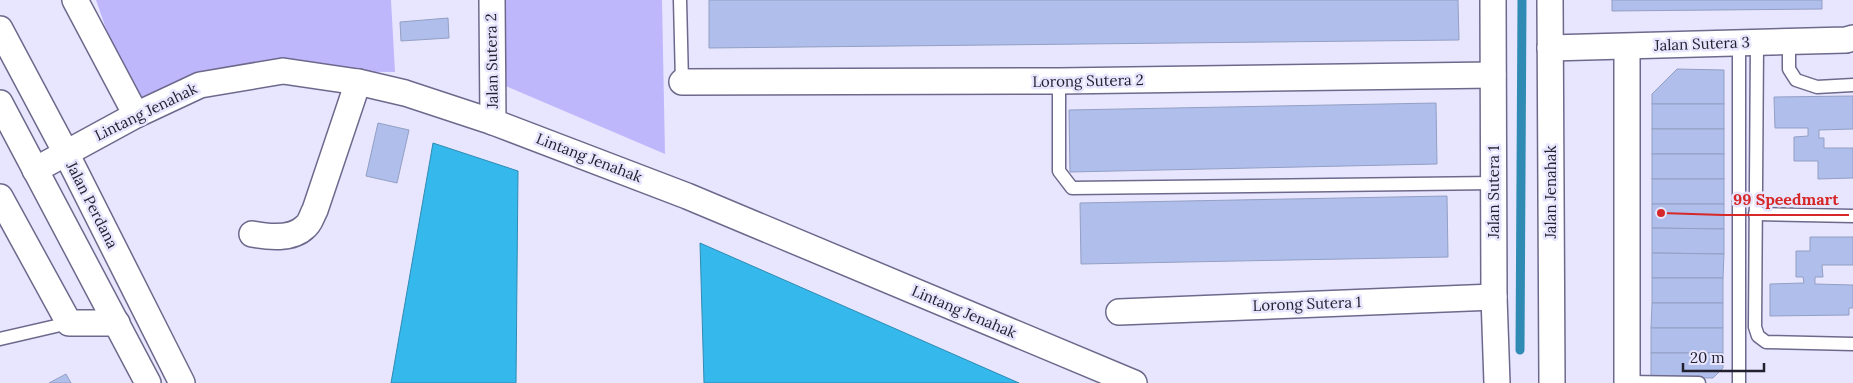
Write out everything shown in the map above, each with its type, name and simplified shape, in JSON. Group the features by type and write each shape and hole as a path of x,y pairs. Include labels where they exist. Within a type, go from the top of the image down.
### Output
{"street":[{"path":"75,0 136,115"},
{"name":"Jalan Sutera 2","path":"492,0 493,122"},
{"name":"Jalan Sutera 1","path":"1493,0 1494,297 1497,383"},
{"name":"Jalan Jenahak","path":"1550,0 1552,383"},
{"name":"Jalan Perdana","path":"0,29 66,153 182,383"},
{"name":"Jalan Sutera 3","path":"1550,48 1789,42 1846,40 1853,38"},
{"path":"1627,47 1627,383"},
{"name":"Lintang Jenahak","path":"35,170 136,115 200,84 283,71 358,82 405,93 493,122 687,196 1134,383"},
{"name":"Lorong Sutera 2","path":"682,82 1059,82 1493,76"},
{"path":"252,234 269,238 294,233 306,227 315,210 358,82"},
{"path":"0,103 148,383"},
{"path":"0,197 69,323 117,323"},
{"name":"Lorong Sutera 1","path":"1120,312 1494,297"}],"lane":[{"path":"680,0 682,82"},
{"path":"1789,42 1789,69 1796,80 1817,86 1853,85"},
{"path":"1748,43 1755,214 1755,327 1758,336 1766,342 1853,344"},
{"path":"1740,383 1748,43"},
{"path":"1059,82 1059,171 1072,188 1494,183"},
{"path":"1755,214 1853,216"},
{"path":"0,339 69,323"},
{"path":"1627,383 1699,383"}],"shaded area":[{"path":"96,0 391,0 395,72 283,71 136,115"},
{"path":"501,0 662,0 665,154 501,84"}],"water":[{"path":"433,143 518,171 516,383 391,383"},
{"path":"700,243 1019,383 704,383"}],"building":[{"path":"709,0 1458,0 1459,40 709,48"},
{"path":"1612,0 1822,0 1822,9 1612,11"},
{"path":"448,18 449,38 401,41 400,22"},
{"path":"1677,69 1724,70 1724,104 1652,104 1652,94"},
{"path":"1853,96 1853,129 1819,130 1819,138 1824,138 1824,148 1853,148 1853,178 1818,179 1818,161 1794,161 1794,137 1808,136 1808,128 1775,128 1774,97"},
{"path":"1436,103 1437,164 1070,172 1069,110"},
{"path":"1652,104 1724,104 1724,129 1652,129"},
{"path":"378,123 409,130 397,183 366,176"},
{"path":"1652,129 1724,129 1724,154 1652,154"},
{"path":"1652,154 1724,154 1724,179 1652,179"},
{"path":"1652,179 1724,179 1724,204 1652,204"},
{"path":"1447,196 1448,257 1081,264 1080,203"},
{"path":"1652,204 1724,204 1724,229 1652,228"},
{"path":"1652,228 1724,229 1724,254 1652,253"},
{"path":"1810,237 1853,237 1853,265 1822,265 1823,277 1815,277 1815,284 1853,285 1853,308 1849,308 1849,315 1770,316 1770,284 1804,283 1803,277 1796,277 1796,251 1810,251"},
{"path":"1652,253 1724,254 1723,278 1652,278"},
{"path":"1652,278 1723,278 1723,303 1652,303"},
{"path":"1652,303 1723,303 1723,328 1651,328"},
{"path":"1651,328 1723,328 1723,353 1651,353"},
{"path":"1651,353 1723,353 1723,368 1713,378 1651,378"},
{"path":"66,374 71,383 49,383"}],"waterway":[{"path":"1520,350 1522,0"}],"place":[{"name":"99 Speedmart","path":"1661,213"}]}
